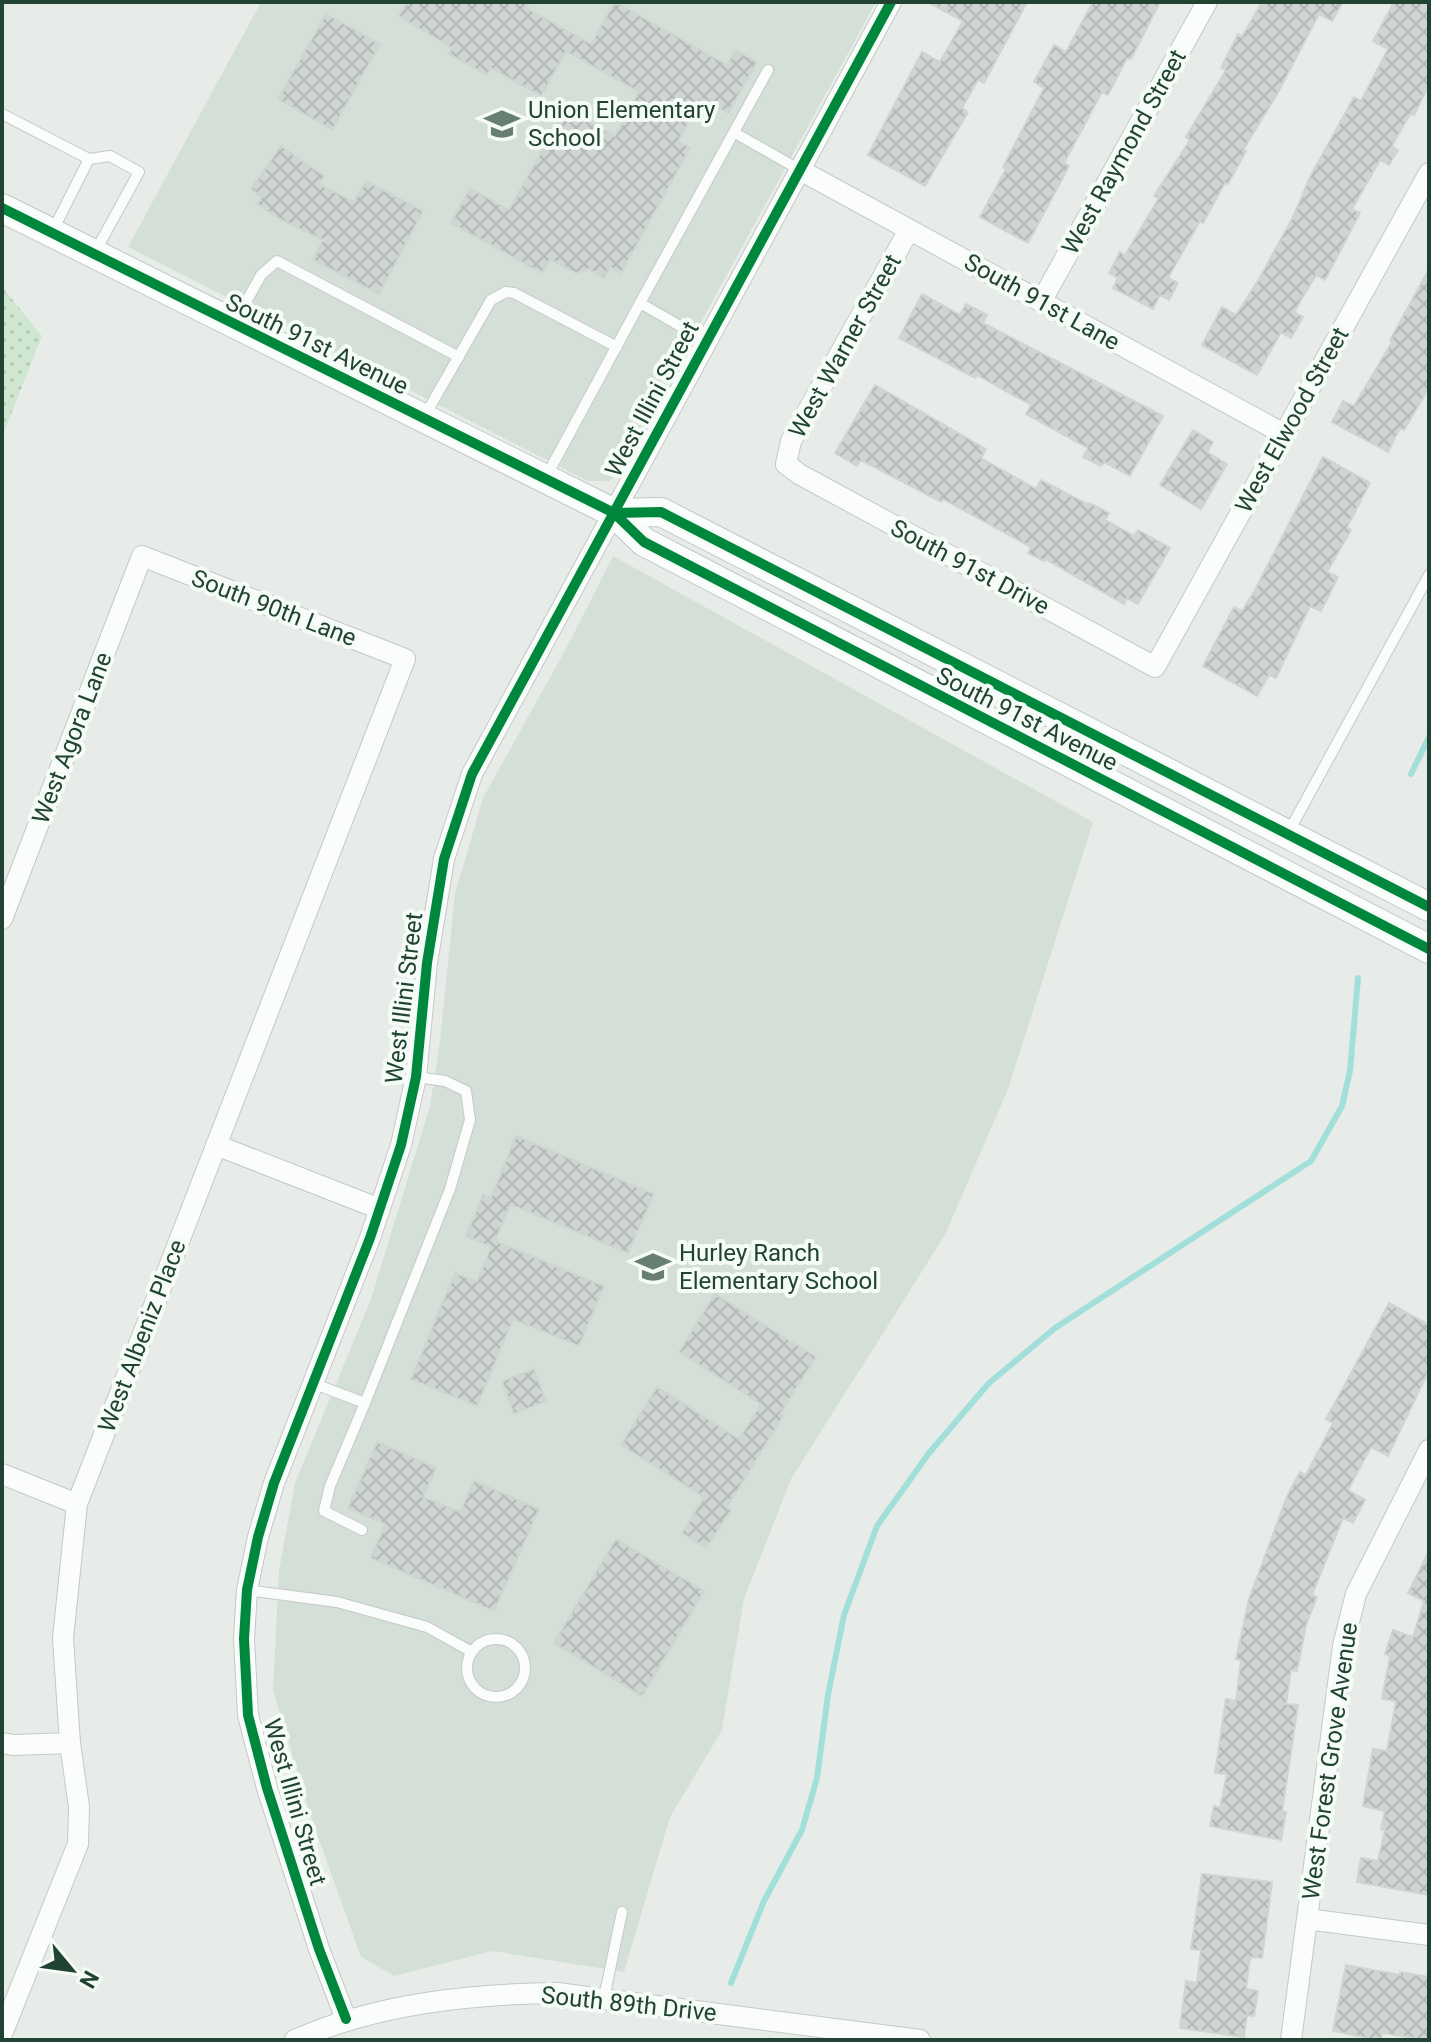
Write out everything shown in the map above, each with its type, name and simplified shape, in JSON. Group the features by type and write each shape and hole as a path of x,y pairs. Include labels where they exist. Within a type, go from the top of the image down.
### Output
{"main road":[{"name":"South 91st Avenue","path":"2,208 614,513 644,542 924,690 1429,949"},
{"name":"South 91st Avenue","path":"614,513 661,512 1429,907"}],"street":[{"name":"West Illini Street","path":"346,2019 319,1949 272,1803 248,1715 244,1639 247,1590 274,1483 342,1311 401,1145 416,1077 427,963 444,859 472,774 891,2"},
{"name":"West Raymond Street","path":"1041,302 1207,2"},
{"name":"South 91st Lane","path":"800,170 1284,434"},
{"name":"West Elwood Street","path":"1155,667 1429,173"},
{"name":"West Warner Street","path":"786,464 791,441 909,230"},
{"name":"South 91st Drive","path":"786,464 799,474 1155,667"},
{"name":"South 90th Lane","path":"142,556 405,659"},
{"name":"West Agora Lane","path":"2,919 142,556"},
{"name":"West Albeniz Place","path":"2,2034 78,1844 79,1807 70,1743 63,1638 77,1504 405,659"},
{"path":"216,1145 380,1209"},
{"name":"West Forest Grove Avenue","path":"1291,2040 1343,1646 1356,1594 1429,1450"},
{"path":"2,1474 77,1504"},
{"path":"2,1743 70,1743"},
{"path":"1307,1919 1429,1935"},
{"name":"South 89th Drive","path":"295,2040 346,2019 425,2004 508,1994 557,1993 916,2040"}],"lane":[{"path":"545,479 768,70"},
{"path":"2,114 89,159 110,156 139,172 94,255"},
{"path":"735,133 800,170"},
{"path":"51,234 89,159"},
{"path":"233,325 261,275 277,261 459,357"},
{"path":"423,419 491,300 506,292 523,297 617,347"},
{"path":"640,303 706,341"},
{"path":"1287,834 1429,575"},
{"path":"362,1530 324,1511 330,1486 450,1189 470,1120 466,1091 445,1081 416,1077"},
{"path":"312,1383 365,1403"},
{"path":"247,1590 337,1602 427,1627 472,1652"},
{"path":"487,1640 507,1641 515,1646 525,1663 521,1682 507,1695 481,1693 469,1679 467,1670 472,1652 487,1640"},
{"path":"604,1998 622,1912"}],"shaded area":[{"name":"Union Elementary School","path":"261,2 876,2 619,472 609,481 588,481 128,247"},
{"name":"Hurley Ranch Elementary School","path":"613,556 1093,822 1008,1089 945,1235 791,1479 744,1599 722,1730 670,1817 624,1972 492,1951 394,1976 361,1957 310,1814 273,1690 279,1571 295,1483 371,1299 430,1106 455,894 483,798 568,645"}],"green space":[{"path":"2,287 42,336 2,437"}],"building":[{"path":"407,2 529,2 526,8 591,44 615,2 727,65 735,50 757,62 728,113 702,98 678,141 690,148 621,273 610,267 604,278 589,269 576,273 550,259 542,273 451,223 470,188 509,210 566,108 615,136 639,92 566,51 541,96 491,68 487,75 449,54 452,48 399,16"},
{"path":"928,2 1027,2 984,83 978,80 962,108 968,112 925,186 868,155 922,52 940,62 963,21"},
{"path":"1093,2 1160,2 1131,59 1127,58 1108,95 1102,92 1064,163 1069,166 1028,243 980,217 1044,88 1034,82 1054,45 1066,52"},
{"path":"1262,2 1343,2 1332,21 1319,14 1276,96 1243,150 1246,151 1228,184 1225,183 1203,223 1200,221 1168,278 1178,283 1169,300 1160,295 1153,309 1113,288 1118,278 1109,273 1120,252 1125,255 1159,198 1154,196 1190,140 1186,137 1226,70 1221,68 1238,34 1242,37"},
{"path":"1394,2 1429,2 1429,85 1414,115 1410,114 1392,146 1398,150 1389,165 1380,160 1352,209 1360,213 1325,280 1316,275 1294,312 1303,317 1291,338 1281,332 1257,375 1202,345 1222,307 1236,315 1294,215 1310,177 1354,97 1361,101 1388,49 1373,41"},
{"path":"326,14 380,44 332,130 278,99"},
{"path":"281,146 324,176 319,184 354,202 366,181 423,211 379,294 313,260 323,240 257,204 262,197 251,189"},
{"path":"1429,269 1429,388 1404,430 1400,428 1388,452 1332,422 1343,401 1354,406 1392,342 1390,340"},
{"path":"922,294 960,315 966,304 987,315 983,323 1163,416 1130,476 1104,462 1101,466 1083,457 1088,448 1026,414 1031,405 899,338"},
{"path":"875,385 986,449 981,458 1036,489 1041,480 1109,513 1105,520 1134,536 1138,530 1170,548 1138,604 1127,598 1124,604 1045,559 1028,553 1031,547 943,499 941,502 861,460 857,466 835,453"},
{"path":"1193,430 1213,442 1207,452 1227,464 1201,509 1160,485"},
{"path":"1323,457 1370,483 1347,527 1351,530 1327,572 1338,577 1321,611 1310,606 1276,678 1269,675 1257,696 1203,666 1234,607 1242,611 1255,590"},
{"path":"516,1136 654,1194 628,1253 510,1204 495,1241 604,1286 579,1346 513,1319 477,1406 411,1379 455,1273 477,1282 491,1247 466,1236 483,1195 491,1198"},
{"path":"715,1294 816,1357 780,1414 783,1416 727,1507 731,1510 706,1548 682,1533 704,1497 621,1445 657,1387 739,1439 761,1404 679,1352"},
{"path":"1389,1303 1429,1325 1429,1370 1388,1456 1371,1447 1348,1490 1365,1500 1353,1523 1343,1518 1312,1595 1317,1597 1306,1625 1297,1671 1291,1670 1286,1704 1298,1705 1282,1812 1286,1812 1281,1840 1210,1826 1214,1806 1220,1808 1227,1774 1215,1773 1226,1699 1236,1701 1241,1660 1236,1659 1249,1599 1288,1494 1300,1472 1306,1475 1333,1423 1326,1419"},
{"path":"534,1369 546,1401 514,1414 502,1381"},
{"path":"377,1442 436,1468 423,1497 460,1512 474,1481 539,1509 494,1611 371,1558 385,1524 348,1508"},
{"path":"616,1539 704,1591 642,1696 554,1643"},
{"path":"1429,1551 1429,1895 1357,1882 1361,1858 1378,1861 1385,1830 1381,1829 1385,1811 1363,1806 1373,1749 1387,1751 1396,1701 1382,1699 1390,1656 1385,1654 1393,1630 1413,1637 1424,1601 1408,1593"},
{"path":"1202,1874 1272,1882 1262,1958 1250,1957 1246,1989 1258,1991 1254,2016 1247,2015 1244,2037 1180,2028 1186,1981 1197,1983 1201,1950 1191,1949"},
{"path":"1346,1965 1429,1977 1429,2040 1382,2033 1381,2040 1378,2040 1333,2031"}],"waterway":[{"path":"1411,774 1429,737"},
{"path":"731,1983 764,1901 802,1830 817,1778 828,1695 844,1615 877,1526 929,1453 989,1383 1055,1328 1311,1161 1342,1106 1350,1071 1358,978"}],"cycle path":[{"path":"346,2019 319,1949 267,1788 248,1715 244,1639 247,1590 258,1537 274,1483 370,1238 401,1145 416,1077 427,963 444,859 472,774 891,2"},
{"path":"2,208 614,513 644,542 1429,949"},
{"path":"614,513 661,512 1429,907"}],"place":[{"name":"Union Elementary School","path":"502,124"},
{"name":"Hurley Ranch Elementary School","path":"653,1267"}]}
